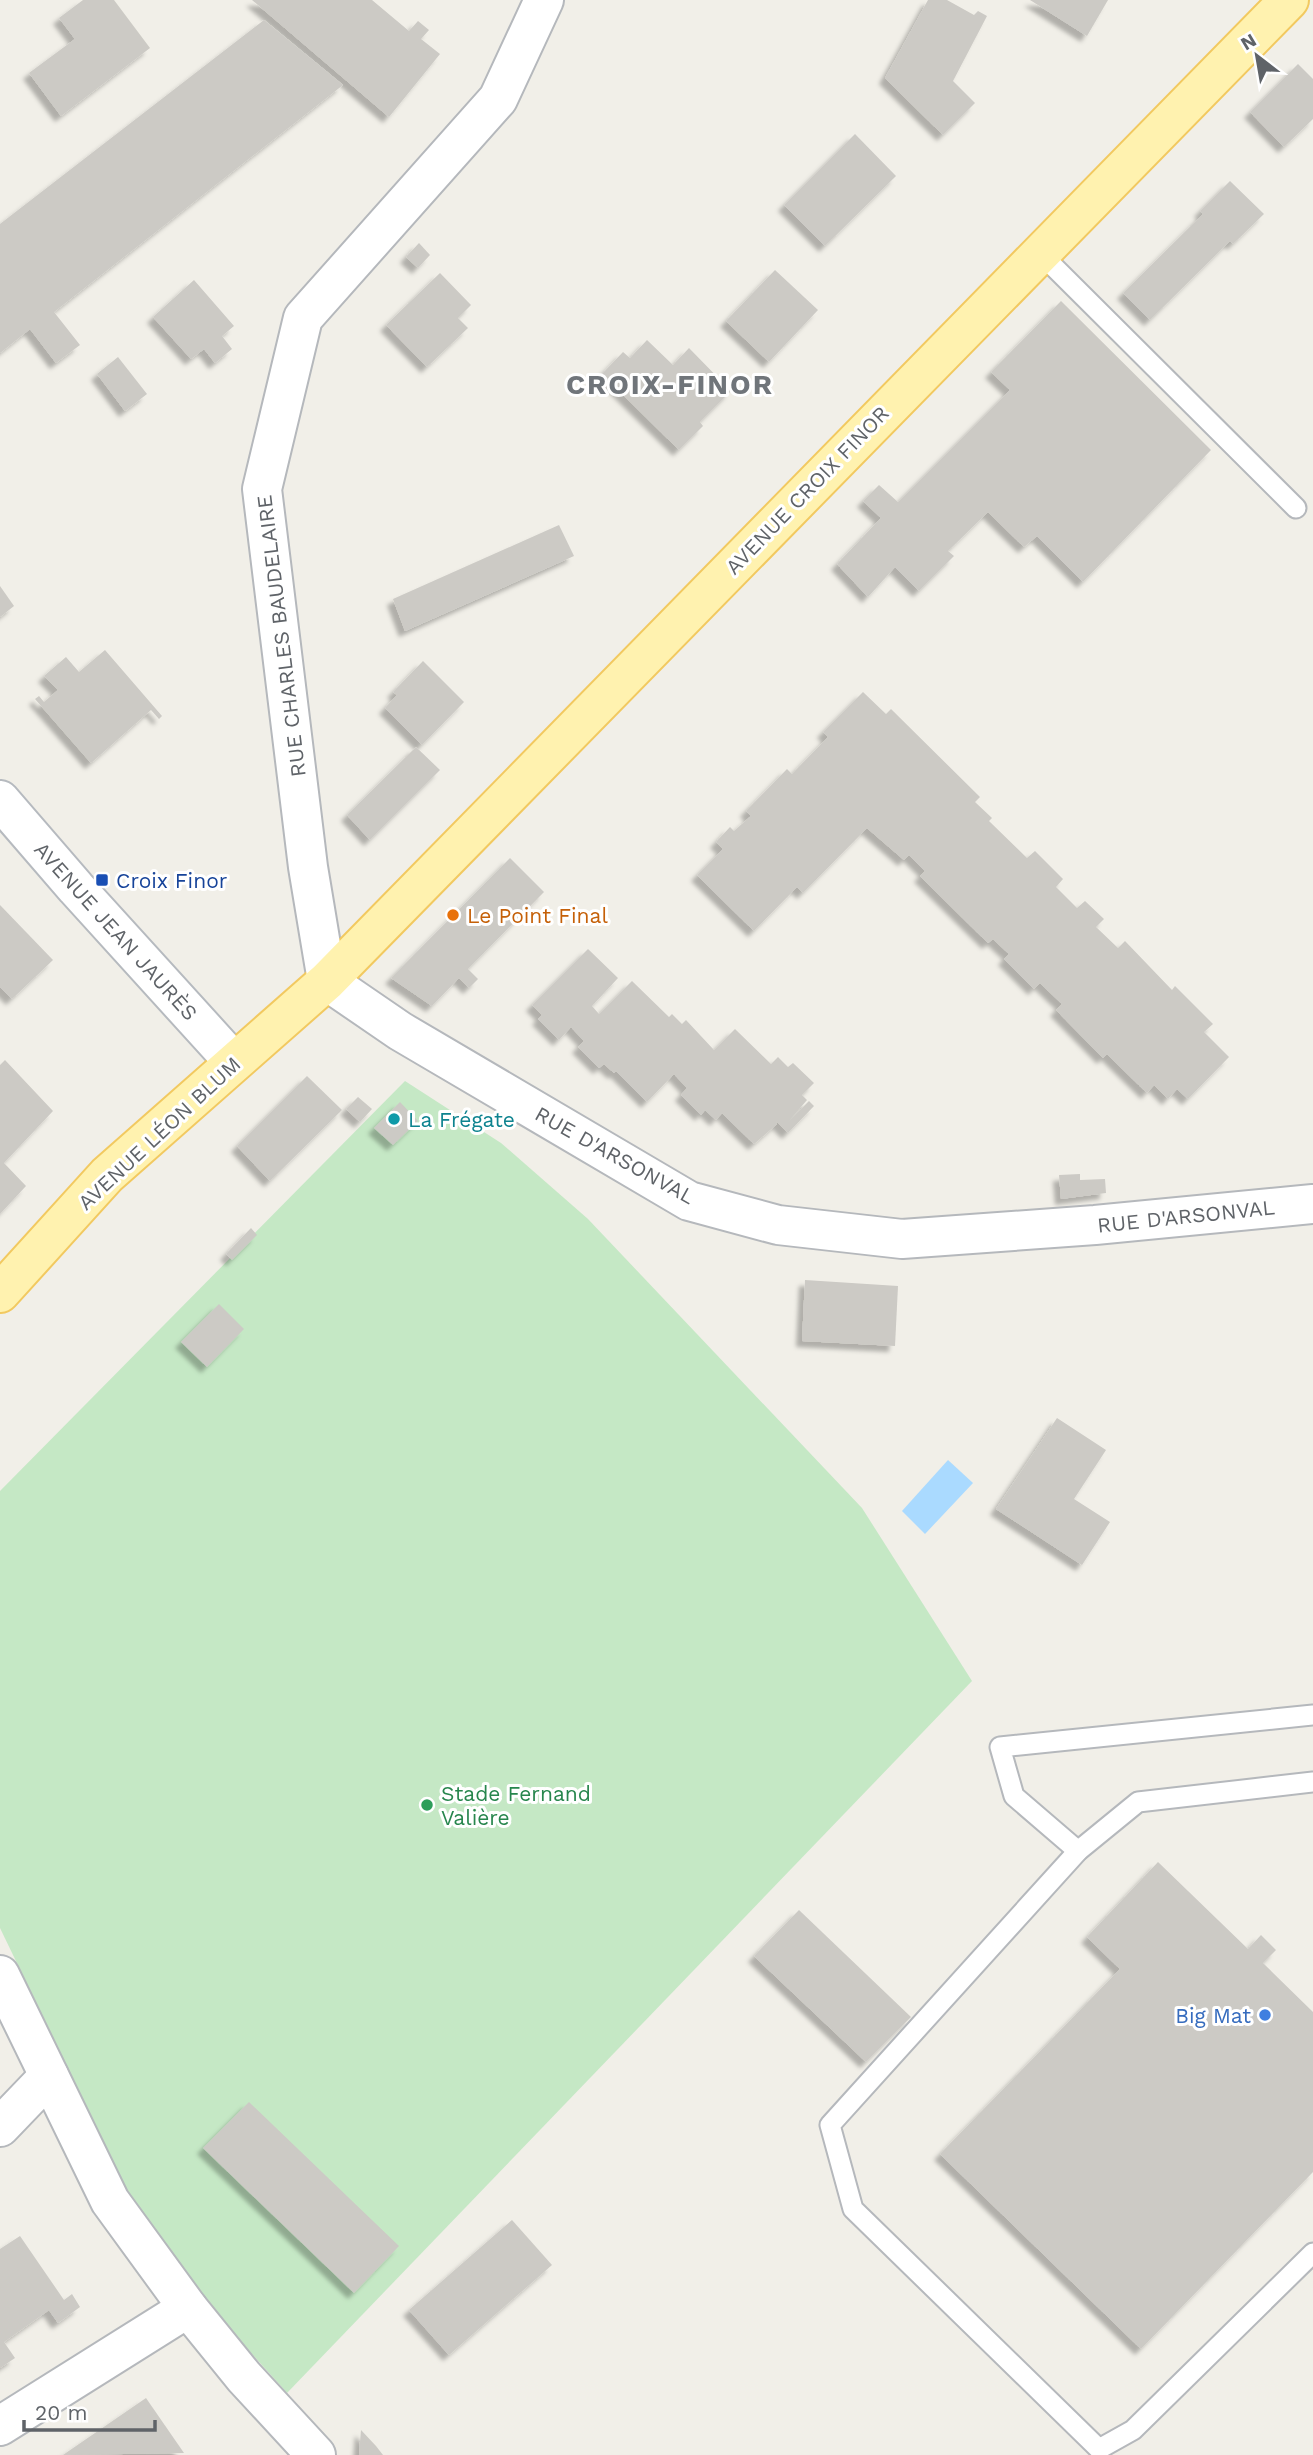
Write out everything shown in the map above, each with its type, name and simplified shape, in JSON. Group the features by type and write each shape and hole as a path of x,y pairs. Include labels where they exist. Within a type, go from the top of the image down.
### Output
{"main road":[{"name":"AVENUE CROIX FINOR","path":"327,981 1289,0"},
{"name":"AVENUE LÉON BLUM","path":"0,1293 107,1175 327,981"}],"street":[{"name":"RUE CHARLES BAUDELAIRE","path":"327,981 308,867 262,489 303,318 498,99 544,0"},
{"name":"AVENUE JEAN JAURÈS","path":"0,800 234,1062"},
{"name":"RUE D'ARSONVAL","path":"327,981 400,1031 689,1201 778,1225 902,1239 1313,1204"},
{"path":"0,1975 110,2201 188,2308 244,2376 316,2455"},
{"path":"0,2126 50,2076"},
{"path":"0,2426 188,2308"}],"lane":[{"path":"1040,253 1296,508"},
{"path":"1078,1851 1014,1797 1000,1748 1313,1715"},
{"path":"1313,1782 1138,1802 1078,1851 830,2126 853,2209 1099,2449 1133,2430 1313,2253"}],"green space":[{"name":"Stade Fernand Valière","path":"405,1081 501,1143 588,1219 862,1508 972,1681 287,2393 190,2285 124,2185 0,1928 0,1491"}],"water":[{"path":"948,1460 973,1483 925,1534 902,1511"}],"building":[{"path":"83,0 114,0 150,48 61,116 29,73 75,39 59,18"},
{"path":"252,0 372,0 409,31 418,21 429,30 421,39 440,54 389,117"},
{"path":"928,0 947,0 974,15 978,11 987,16 953,81 975,103 943,135 885,78"},
{"path":"1030,0 1108,0 1087,36"},
{"path":"264,20 343,85 54,312 80,345 56,363 30,329 0,353 0,224"},
{"path":"1298,64 1313,79 1313,119 1284,147 1250,112"},
{"path":"855,134 896,176 825,246 784,205"},
{"path":"1230,181 1264,214 1233,244 1230,241 1150,320 1123,293 1203,214 1200,211"},
{"path":"419,243 430,255 418,268 406,257"},
{"path":"775,270 818,310 769,362 726,321"},
{"path":"440,273 471,305 458,318 468,328 427,367 386,325"},
{"path":"194,280 234,326 222,336 232,349 215,363 204,349 191,359 153,317"},
{"path":"1061,301 1211,450 1083,582 1037,536 1024,547 988,512 948,551 954,556 919,591 895,567 868,597 837,564 881,518 863,501 879,485 898,502 1010,390 991,372"},
{"path":"647,340 673,365 689,348 731,391 700,422 703,426 679,450 602,374 623,352 630,358"},
{"path":"118,357 147,394 125,411 97,374"},
{"path":"559,525 574,556 405,631 393,599"},
{"path":"0,586 14,606 0,617"},
{"path":"105,650 162,716 159,719 151,710 91,763 35,699 39,696 44,702 58,690 44,676 66,657 79,672"},
{"path":"423,661 464,702 422,745 385,708 397,695 393,692"},
{"path":"863,692 886,714 891,709 980,797 975,802 992,818 989,821 1027,858 1035,851 1063,879 1056,887 1077,908 1085,901 1104,919 1096,927 1118,948 1125,941 1172,990 1175,986 1213,1024 1204,1032 1229,1057 1188,1099 1177,1089 1168,1099 1154,1085 1147,1093 1107,1054 1103,1058 1056,1010 1062,1004 1040,983 1034,989 1004,959 1009,954 993,939 988,943 920,876 925,871 909,855 904,860 867,828 803,893 797,887 754,931 697,875 723,849 716,842 730,827 734,831 751,816 746,811 787,769 792,774 828,737 823,732"},
{"path":"416,747 440,770 370,840 347,815"},
{"path":"510,858 544,892 468,969 478,979 469,988 459,978 432,1006 391,978"},
{"path":"0,905 53,960 12,999 0,987"},
{"path":"588,949 618,978 592,1006 599,1014 632,981 669,1017 672,1014 682,1024 686,1020 714,1050 735,1029 771,1064 778,1057 788,1067 793,1063 814,1083 802,1095 807,1100 788,1122 809,1101 814,1106 788,1133 776,1121 777,1124 754,1144 722,1113 716,1120 705,1110 701,1115 681,1095 687,1088 674,1074 647,1102 616,1071 614,1073 604,1064 599,1068 578,1047 584,1041 571,1027 559,1040 538,1019 542,1015 532,1005"},
{"path":"5,1060 53,1111 4,1163 26,1186 0,1214 0,1065"},
{"path":"307,1076 342,1110 270,1181 237,1146"},
{"path":"358,1097 372,1109 360,1122 346,1109"},
{"path":"400,1102 418,1121 393,1145 374,1128"},
{"path":"1080,1174 1080,1180 1105,1179 1106,1193 1061,1199 1059,1175"},
{"path":"251,1228 257,1235 232,1260 226,1254"},
{"path":"805,1280 898,1286 895,1346 802,1341"},
{"path":"219,1304 244,1329 207,1367 181,1342"},
{"path":"1057,1418 1106,1450 1074,1499 1110,1522 1082,1565 996,1509"},
{"path":"1158,1862 1248,1949 1261,1935 1276,1950 1263,1963 1313,2012 1313,2172 1141,2349 940,2154 1120,1969 1087,1937"},
{"path":"799,1910 911,2017 866,2062 754,1956"},
{"path":"249,2102 399,2246 354,2293 203,2148"},
{"path":"512,2220 552,2265 449,2355 409,2310"},
{"path":"20,2236 64,2300 72,2294 80,2307 58,2323 49,2310 4,2342 15,2358 0,2368 0,2249"},
{"path":"146,2398 184,2453 63,2455"},
{"path":"361,2430 376,2446 383,2455 359,2455"}],"place":[{"name":"Croix Finor","path":"102,880"},
{"name":"Le Point Final","path":"453,915"},
{"name":"La Frégate","path":"394,1119"},
{"name":"Stade Fernand Valière","path":"427,1805"},
{"name":"Big Mat","path":"1265,2015"}],"district":[{"name":"CROIX-FINOR","path":"670,384"}]}
